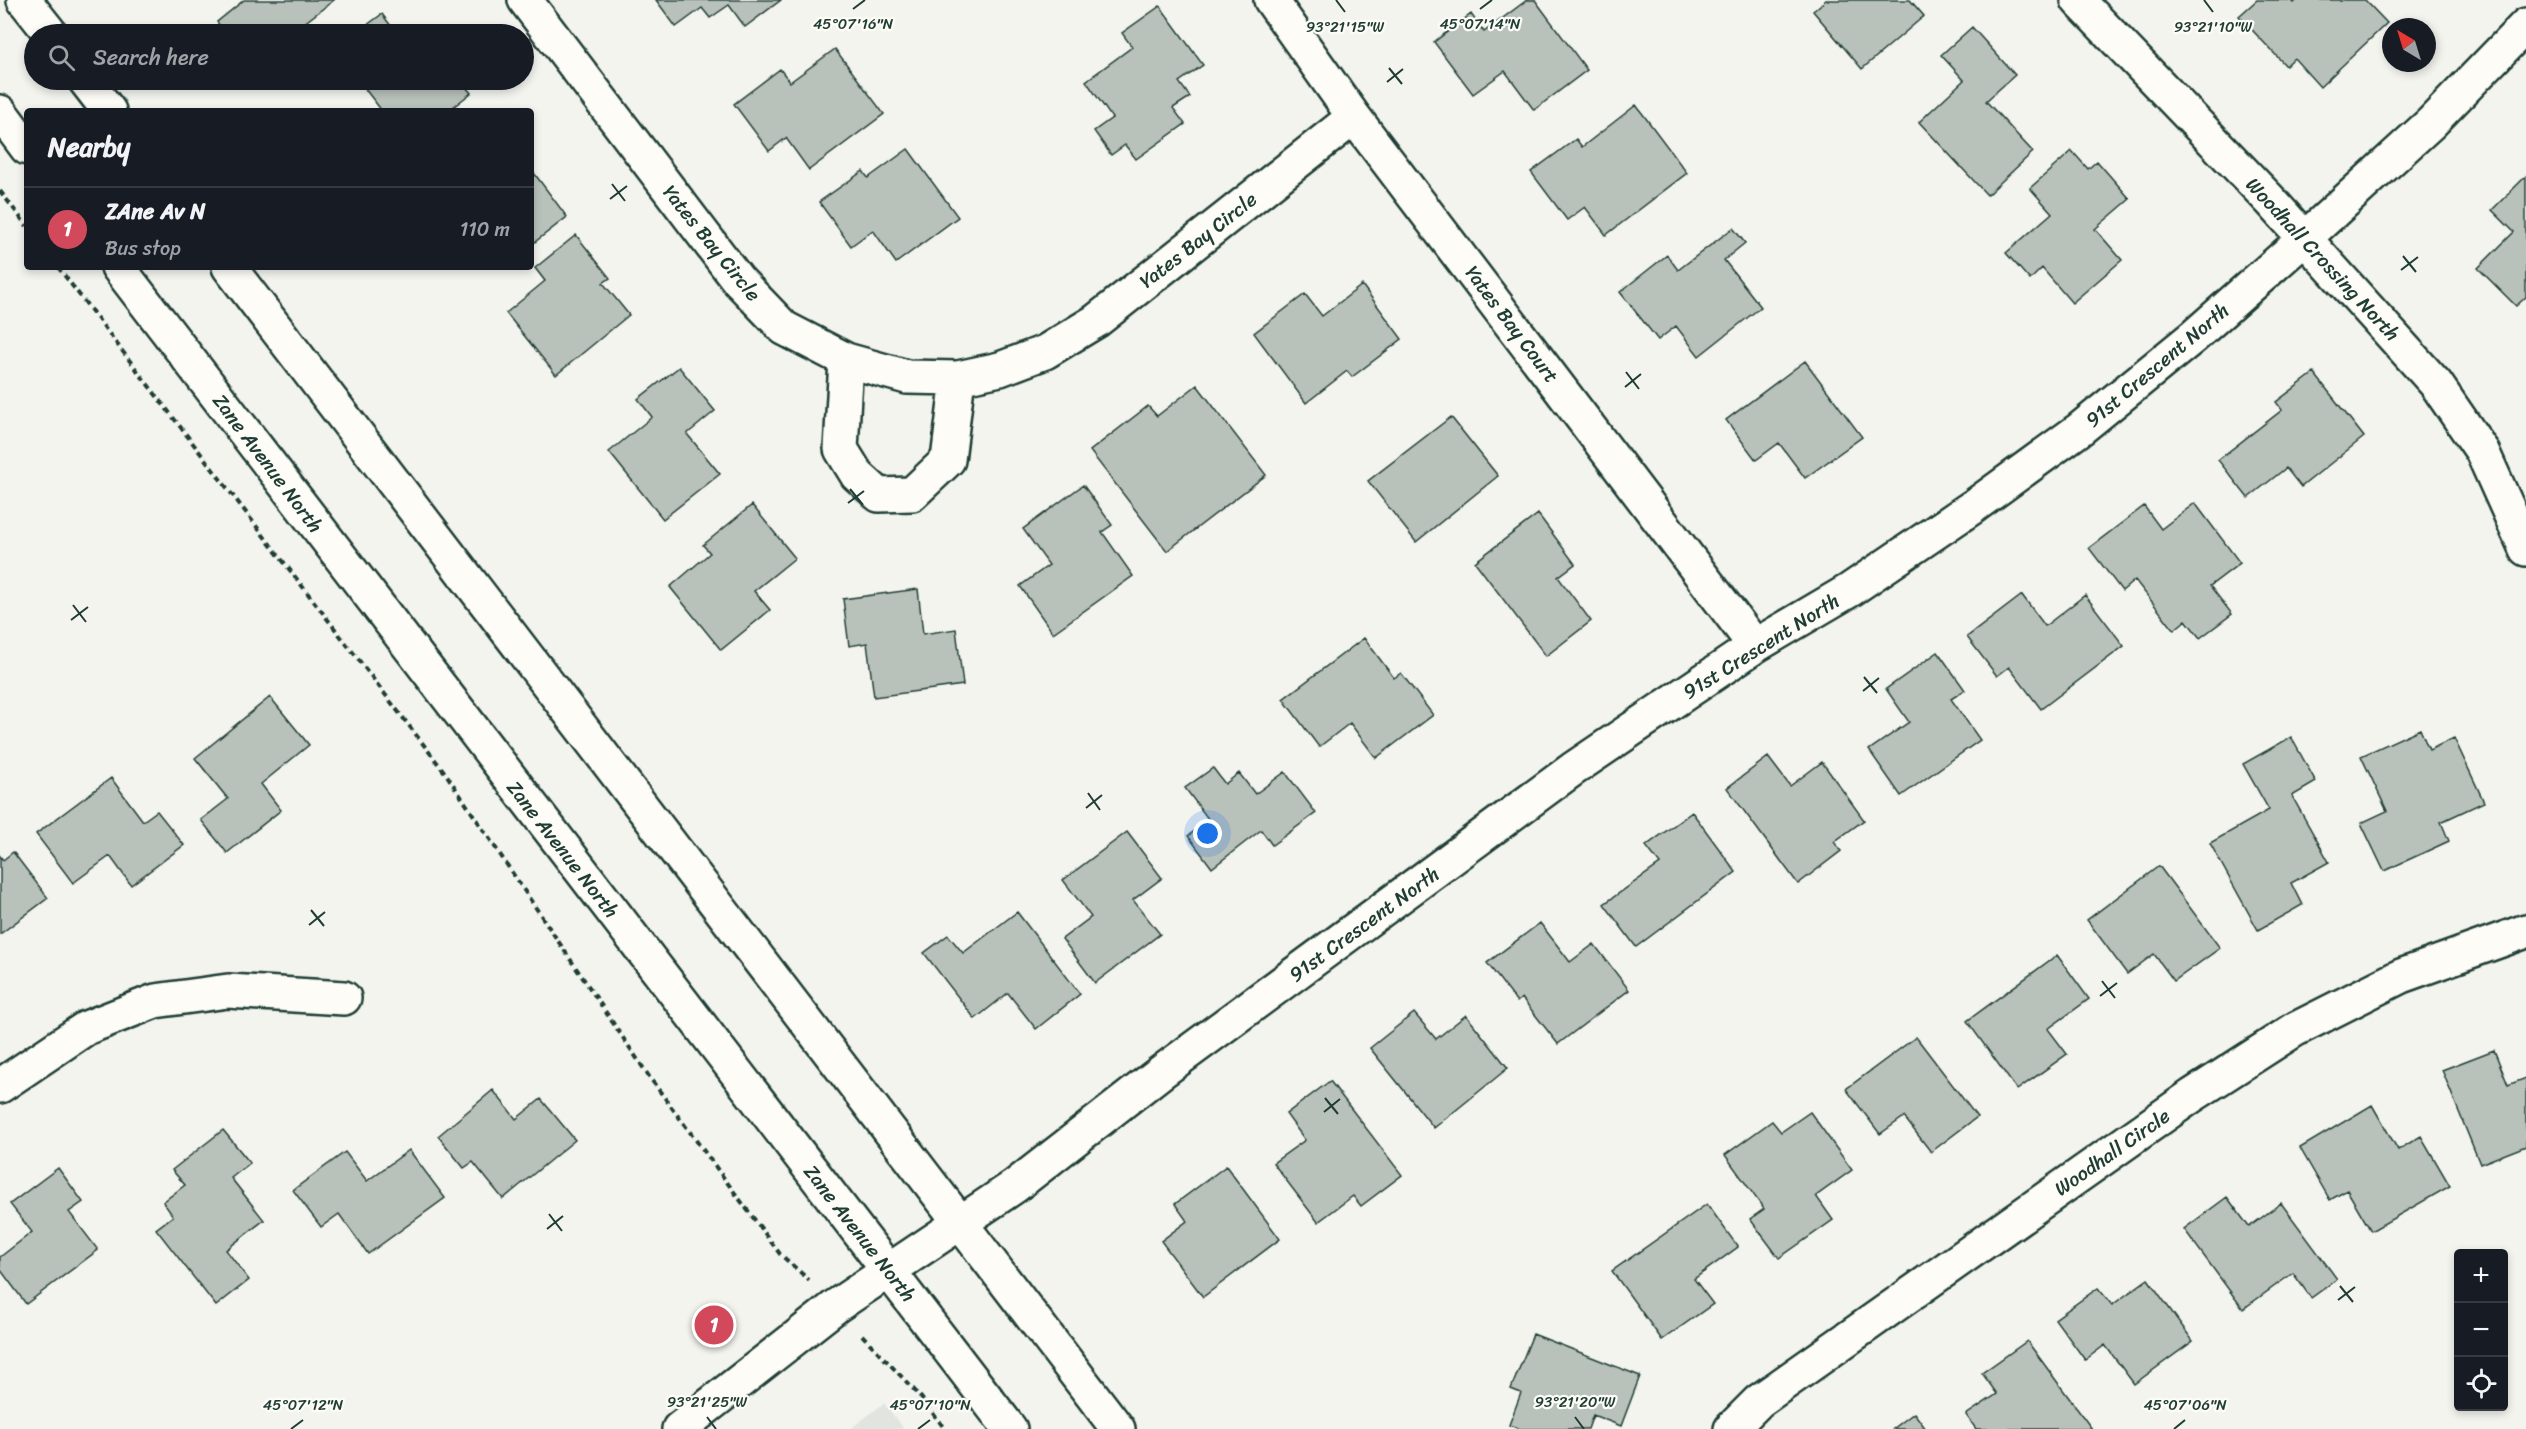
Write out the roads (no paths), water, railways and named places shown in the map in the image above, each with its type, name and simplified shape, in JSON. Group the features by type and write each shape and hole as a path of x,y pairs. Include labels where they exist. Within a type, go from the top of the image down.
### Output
{"street":[{"path":"24,0 43,24"},
{"name":"Yates Bay Circle","path":"525,0 738,280 784,328 846,360 907,377 958,378 1000,369 1045,351 1096,321 1354,117"},
{"name":"Yates Bay Court","path":"1271,0 1354,117 1755,646"},
{"name":"Woodhall Crossing North","path":"2078,0 2305,238 2436,384 2482,451 2526,549"},
{"name":"91st Crescent North","path":"679,1429 836,1306 1033,1172 1160,1073 1574,769 1755,646 1859,583 1974,506 2080,429 2193,337 2305,238 2430,123 2526,25"},
{"path":"93,90 107,108"},
{"path":"0,112 24,144"},
{"name":"Zane Avenue North","path":"120,270 1010,1429"},
{"path":"231,270 1118,1429"},
{"path":"846,360 841,449 857,475 879,495 912,494 948,460 958,378"},
{"name":"Woodhall Circle","path":"1731,1429 1759,1401 2193,1095 2294,1030 2401,976 2526,931"},
{"path":"0,1086 86,1028 155,1001 228,991 344,998"}],"place":[{"name":"ZAne Av N","path":"714,1325"}]}
